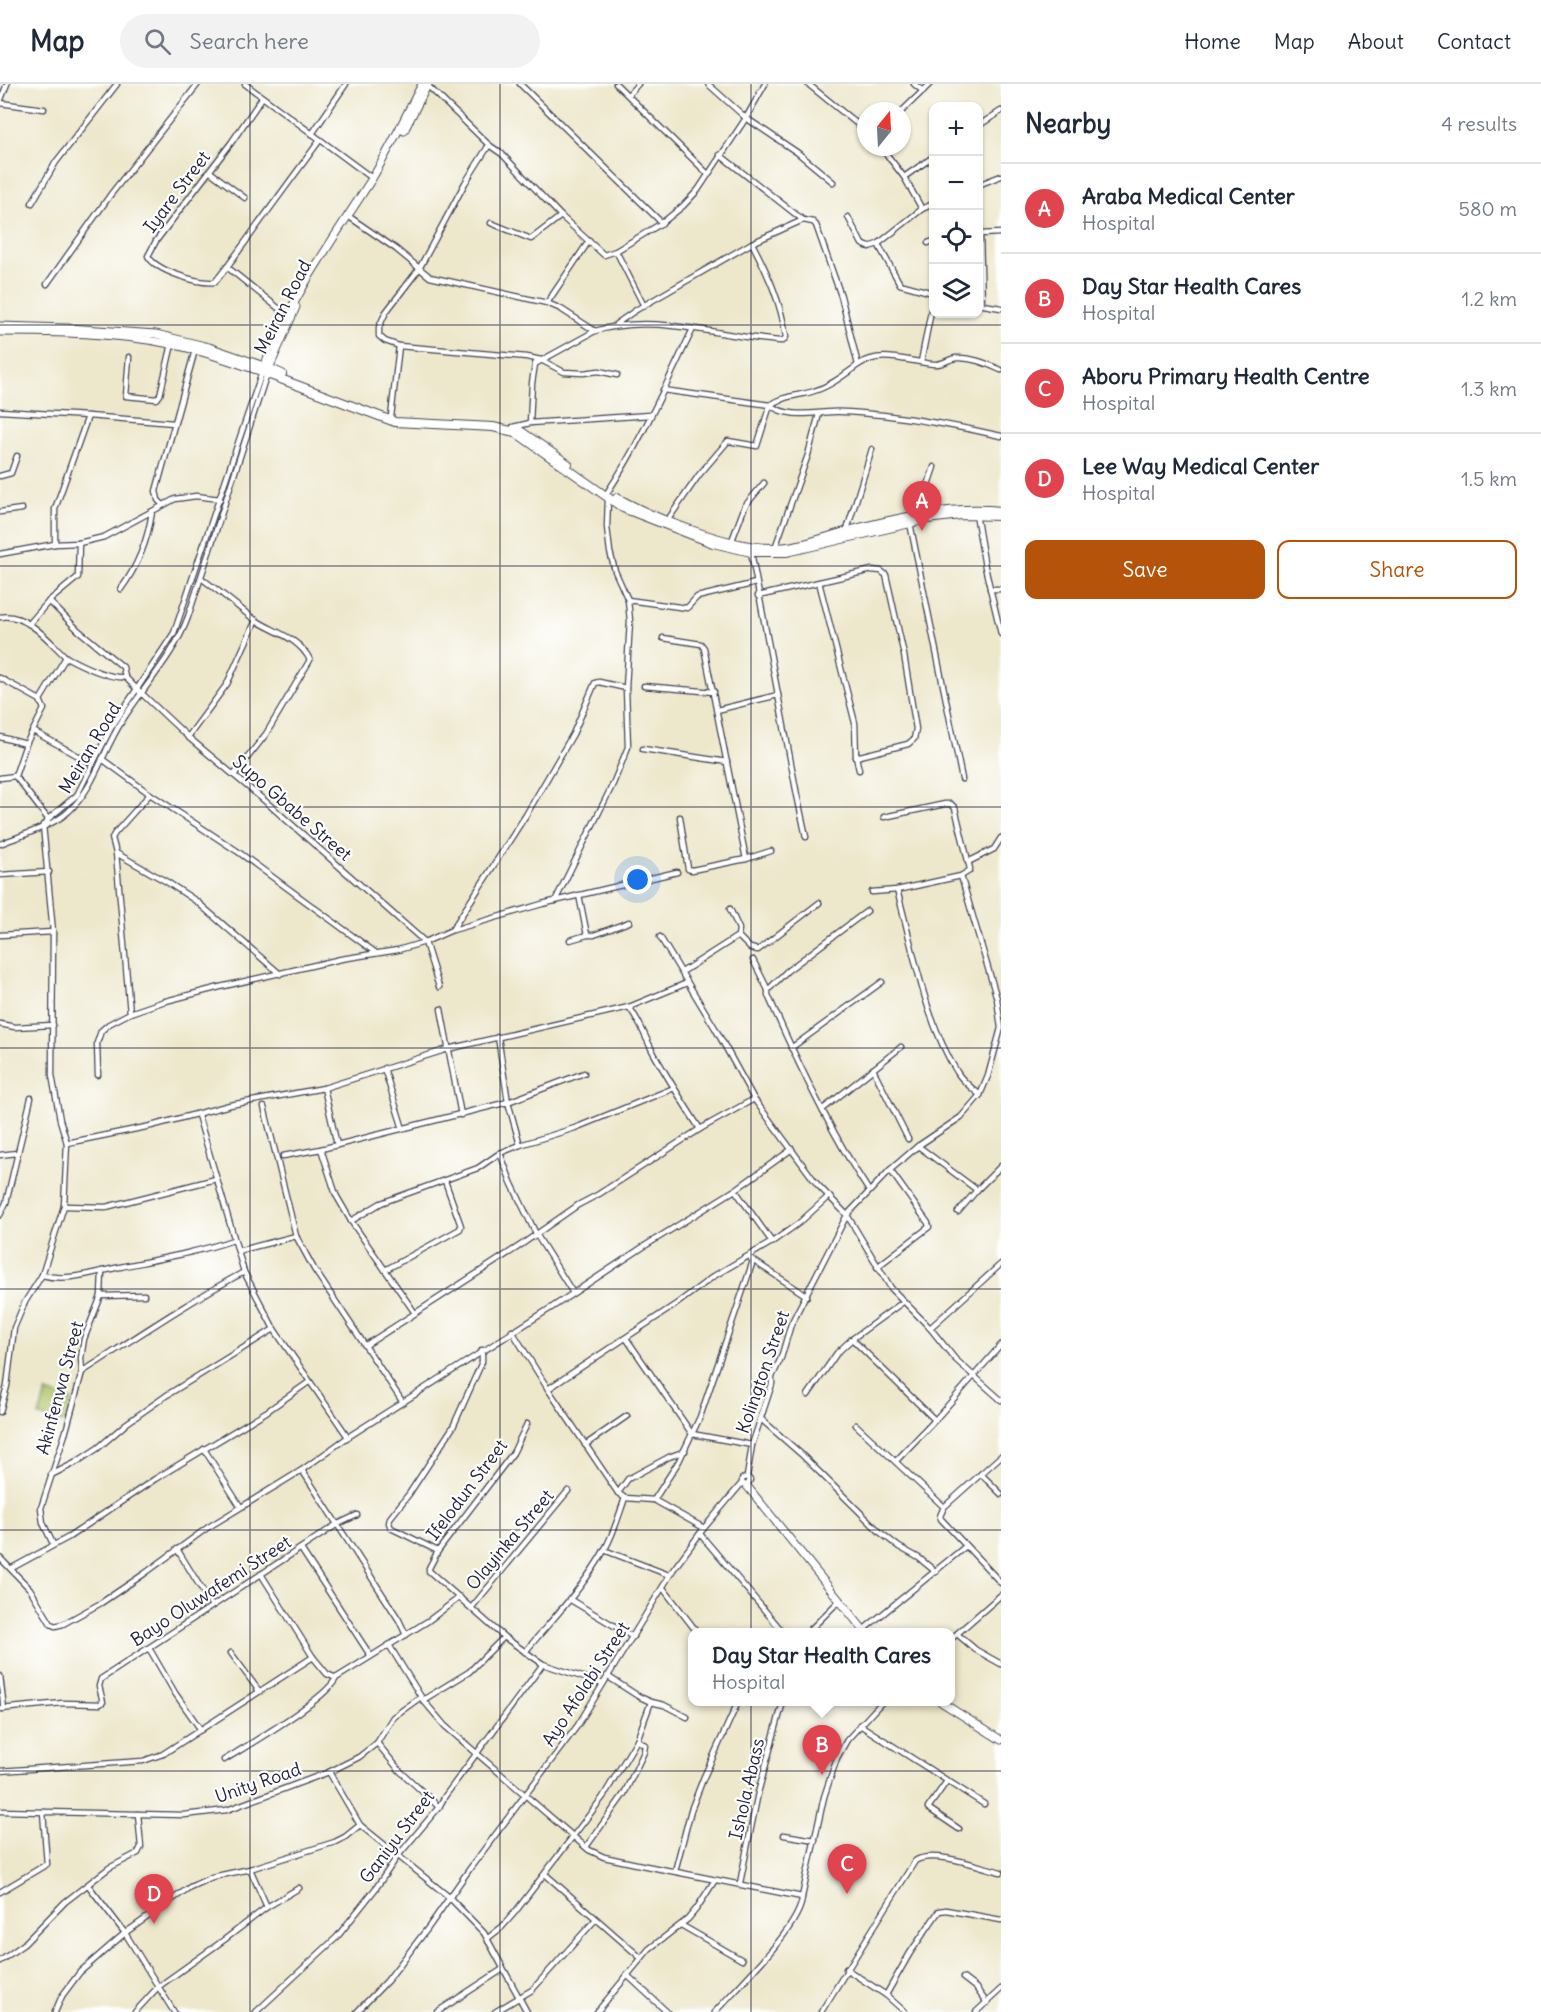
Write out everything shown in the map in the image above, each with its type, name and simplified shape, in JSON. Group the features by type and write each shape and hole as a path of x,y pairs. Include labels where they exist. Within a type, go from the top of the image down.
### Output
{"main road":[{"name":"Meiran Road","path":"266,370 287,315 302,288 372,178 426,84"},
{"name":"Meiran Road","path":"278,339 391,155 426,84"},
{"path":"0,326 156,334 209,347 395,422 493,427 515,432 607,496 667,521 731,543 775,548 960,515 1001,516"},
{"path":"0,332 121,337 172,344 266,370 391,417 414,420 483,421 513,427 541,443 623,508 713,543 751,552 787,552 918,515 960,509 1001,510"},
{"path":"745,1485 862,1628"},
{"path":"949,1706 1001,1740"}],"street":[{"path":"7,84 0,103 44,109"},
{"path":"32,203 56,162 117,84"},
{"path":"46,284 111,194 198,84"},
{"path":"245,84 372,178"},
{"path":"312,134 346,84"},
{"path":"426,84 489,145 502,154 602,255 608,255 662,223 683,206 698,189 746,118 765,84"},
{"path":"520,84 662,223"},
{"path":"616,84 708,174"},
{"path":"628,95 638,84"},
{"path":"708,84 746,118 798,153 833,182"},
{"path":"808,84 857,124"},
{"path":"914,84 922,91"},
{"path":"911,102 930,84"},
{"name":"Iyare Street","path":"227,267 215,282 199,281 172,273 151,262 148,256 156,241 262,98"},
{"path":"983,123 1001,111"},
{"path":"287,315 227,267 320,140"},
{"path":"489,145 465,183 418,269 395,298 378,330 383,339 399,346 495,353 541,360 564,372 599,371 617,375"},
{"path":"720,155 803,220 816,225 841,296 858,365"},
{"path":"888,156 904,177 922,209"},
{"path":"904,177 929,160"},
{"path":"210,171 245,198"},
{"path":"983,183 1001,176"},
{"path":"848,217 862,244 869,247 878,244 929,206"},
{"path":"490,223 531,239 561,216"},
{"path":"351,218 396,249 418,269 437,280 547,303 561,309 595,331"},
{"path":"530,423 535,364 595,331 615,324 752,243 803,220"},
{"path":"983,234 1001,233"},
{"path":"547,303 589,241"},
{"path":"615,324 650,324 783,341 786,337 782,311 771,281 752,243"},
{"path":"878,244 900,285 929,292"},
{"path":"616,251 644,306"},
{"path":"983,305 1001,308"},
{"path":"921,362 930,318"},
{"path":"555,901 628,747 626,688 631,636 628,600 615,571 610,552 607,496 624,468 693,329"},
{"path":"129,357 126,396 157,399 160,395 172,344"},
{"path":"391,417 399,346"},
{"path":"163,505 158,500 156,491 195,350"},
{"path":"667,521 699,476 728,441 757,446 770,405 784,397 826,387 874,357 936,365 956,358 979,361 1001,370"},
{"name":"Meiran Road","path":"46,823 77,795 111,728 174,633 266,370"},
{"path":"663,390 770,405 784,412 819,414 835,412 895,417 950,424 1001,436"},
{"name":"Meiran Road","path":"46,823 60,819 80,800 122,720 181,634 201,578 253,407"},
{"path":"0,411 174,423"},
{"path":"775,548 808,454 819,414"},
{"path":"513,427 530,423 650,415"},
{"path":"55,544 55,509 88,416"},
{"path":"846,535 872,449"},
{"path":"0,476 11,473 17,456"},
{"path":"918,515 934,467"},
{"path":"731,543 745,506 764,483"},
{"path":"0,554 55,544 79,543 104,537 175,499 187,496 220,499"},
{"path":"0,512 22,509"},
{"path":"121,589 137,561 150,525 152,512"},
{"path":"976,514 1001,634"},
{"path":"910,523 962,779"},
{"path":"29,624 49,601 78,577 79,543"},
{"path":"751,552 807,837"},
{"path":"758,596 872,570 881,571 886,575 916,729 914,739 908,744 856,757"},
{"path":"201,578 256,620 287,636 300,646 310,660 266,734 234,775"},
{"path":"819,582 855,723 856,757 859,770"},
{"path":"628,600 687,608 697,597 756,583"},
{"path":"990,589 1001,589"},
{"name":"Supo Gbabe Street","path":"49,601 78,630 123,667 125,677 188,737 425,942"},
{"path":"0,617 12,616 29,624 66,657 111,676 125,677"},
{"path":"188,737 226,684 256,620"},
{"path":"663,638 701,644 704,648 746,860"},
{"path":"40,700 66,657"},
{"path":"0,678 40,700 44,709 15,776"},
{"path":"452,930 538,795 578,725 595,683 626,688"},
{"path":"644,686 714,692"},
{"path":"717,710 778,695"},
{"path":"33,731 93,764"},
{"path":"0,737 27,744"},
{"path":"643,749 727,762"},
{"path":"102,759 150,794 232,847 377,954"},
{"path":"0,778 15,776"},
{"path":"0,1412 7,1386 14,1328 25,1302 42,1275 64,1206 67,1143 60,1120 52,1075 53,932 46,823 15,776"},
{"path":"130,1013 116,854 112,838 150,794"},
{"path":"872,892 897,890 961,876 969,872 955,808 951,804 884,817"},
{"path":"680,817 688,869 746,860 771,851"},
{"path":"0,844 46,823"},
{"path":"968,862 994,849 1001,838"},
{"path":"116,854 196,901 280,974"},
{"path":"0,875 49,872"},
{"path":"98,1075 97,1043 101,1031 130,1013 162,1002 341,959 377,954 425,942 452,930 555,901 677,872"},
{"path":"897,890 928,1005 946,1052 957,1073 980,1095 988,1076 1001,1028 999,999 961,876"},
{"path":"579,895 587,935"},
{"path":"730,909 738,929 738,936 750,948 758,950 819,903"},
{"path":"768,990 787,972 867,911"},
{"path":"570,940 594,935 629,922"},
{"path":"0,935 53,932"},
{"path":"682,972 738,936"},
{"path":"660,937 715,1028 754,1099 809,1173 847,1215 877,1267 903,1302 930,1328 955,1359 1001,1400"},
{"path":"425,942 439,987"},
{"path":"753,960 768,990 791,1048 853,1166 869,1191"},
{"path":"791,1048 882,982"},
{"path":"67,1143 151,1126 230,1105 324,1088 447,1049 628,1007 687,983"},
{"path":"628,1007 640,1021 652,1049 700,1129"},
{"path":"441,1009 461,1115"},
{"path":"0,1024 15,1027 52,1025"},
{"path":"498,1037 508,1102 520,1145"},
{"path":"823,1109 901,1047"},
{"path":"384,1068 403,1129"},
{"path":"873,1070 908,1139"},
{"path":"283,1156 461,1115 508,1102 584,1073"},
{"path":"324,1088 337,1145"},
{"path":"351,1221 381,1203 478,1168 500,1153 575,1128 674,1088"},
{"name":"Kolington Street","path":"745,1485 750,1482 747,1477 752,1445 772,1384 772,1377 781,1358 791,1324 847,1215 890,1170 918,1146 961,1117 980,1095"},
{"path":"0,1215 6,1203 31,1098"},
{"path":"366,1346 578,1205 700,1129 754,1099"},
{"path":"264,1107 296,1236 314,1269 402,1401"},
{"path":"198,1115 244,1272 274,1329 348,1437"},
{"path":"918,1146 977,1190"},
{"path":"321,1149 336,1195 351,1221 416,1313"},
{"path":"0,1558 30,1589 51,1624 55,1626 63,1624 101,1603 240,1506 302,1470 402,1401 735,1190 792,1149"},
{"path":"0,1155 17,1153"},
{"path":"500,1153 536,1234 573,1293"},
{"path":"958,1212 1001,1166"},
{"path":"877,1267 928,1227 928,1223 890,1170"},
{"path":"64,1206 106,1207 216,1179"},
{"path":"385,1270 460,1229 461,1226 445,1181"},
{"path":"735,1190 772,1242"},
{"path":"548,1389 627,1338 714,1276 751,1259 799,1223 829,1196"},
{"path":"238,1251 296,1236"},
{"path":"42,1275 66,1278 197,1252 233,1240"},
{"path":"751,1259 807,1296"},
{"path":"654,1500 685,1450 700,1417 751,1259"},
{"path":"930,1328 1001,1264"},
{"name":"Akinfenwa Street","path":"53,1544 40,1514 82,1372 81,1358 84,1339 101,1296 102,1271"},
{"path":"82,1372 189,1303 244,1272"},
{"path":"101,1296 144,1295"},
{"path":"808,1395 837,1353 852,1339 903,1302"},
{"path":"51,1475 98,1448 127,1423 167,1395 274,1329"},
{"path":"512,1331 618,1493 625,1498 654,1500 704,1528"},
{"path":"627,1338 692,1434 752,1445"},
{"path":"852,1339 935,1420"},
{"path":"896,1461 1000,1349"},
{"path":"438,1551 392,1528 389,1523 390,1518 409,1494 453,1427 482,1362 482,1350"},
{"path":"12,1568 69,1537 155,1479 266,1412 309,1382"},
{"path":"0,1389 7,1386"},
{"path":"585,1445 627,1416"},
{"path":"761,1419 801,1454 881,1533 936,1572"},
{"name":"Ifelodun Street","path":"460,1597 429,1571 429,1568 438,1551 513,1453 527,1424"},
{"path":"856,1425 944,1507"},
{"path":"204,1449 240,1506"},
{"path":"618,1493 628,1479 669,1456 685,1450"},
{"path":"1001,1456 940,1513 941,1520 1001,1583"},
{"path":"302,1470 399,1620 406,1635"},
{"path":"981,1474 1001,1494"},
{"name":"Ayo Afolabi Street","path":"357,2012 387,1981 578,1725 669,1575 704,1528 745,1485"},
{"name":"Olayinka Street","path":"472,1607 568,1491"},
{"path":"525,1652 569,1599 604,1550 618,1521 625,1498"},
{"name":"Bayo Oluwafemi Street","path":"2,1709 63,1703 96,1705 103,1702 99,1686 101,1679 336,1525 357,1515"},
{"path":"700,1534 780,1628"},
{"path":"868,1628 966,1546"},
{"path":"177,1549 212,1606"},
{"path":"301,1549 370,1655"},
{"path":"604,1550 669,1575"},
{"path":"261,1574 314,1657 327,1674 336,1678"},
{"path":"663,1588 694,1628"},
{"path":"1001,1595 957,1634 976,1650 1001,1664"},
{"path":"224,1760 268,1733 330,1687 336,1678 370,1655 406,1635 460,1597 504,1637 543,1664 603,1684"},
{"path":"569,1599 633,1637"},
{"path":"812,1628 839,1601"},
{"name":"Unity Road","path":"0,1811 184,1815 215,1813 241,1806 329,1772 359,1757 377,1743 393,1717 469,1672 504,1637"},
{"path":"389,1645 422,1698 445,1726 586,1847 604,1857 802,1896"},
{"path":"149,1648 175,1693 201,1730"},
{"path":"231,1653 259,1691"},
{"path":"0,1771 143,1761 163,1755 314,1657"},
{"name":"Ganiyu Street","path":"256,2012 337,1937 397,1857 439,1807 543,1664"},
{"path":"0,1676 2,1709"},
{"path":"607,1676 651,1702 664,1705 687,1717"},
{"path":"488,1938 502,1927 603,1797 637,1740 651,1702"},
{"path":"675,1871 691,1810 702,1779 736,1706"},
{"name":"Ishola Abass","path":"740,1883 758,1793 782,1706"},
{"path":"715,2012 790,1927 802,1905 824,1797 837,1758 847,1740 877,1706"},
{"path":"860,1725 984,1804"},
{"path":"586,1847 624,1794 646,1748 637,1740"},
{"path":"377,1743 400,1771 439,1807"},
{"path":"329,1772 360,1826 449,1897 488,1938 526,2012"},
{"path":"947,1781 928,1808 959,1828"},
{"path":"0,1892 47,1864 43,1812"},
{"path":"0,1960 24,1944 65,1902 109,1868 140,1851 138,1814"},
{"path":"55,2012 62,1996 80,1972 125,1933 201,1881 250,1869 335,1842 360,1826"},
{"path":"784,1835 815,1840"},
{"path":"822,2011 915,1861 921,1857 947,1859 1001,1872"},
{"path":"250,1869 267,1906"},
{"path":"545,1874 641,1958"},
{"path":"597,2012 654,1944 681,1925 697,1908 715,1880"},
{"path":"88,1886 125,1933 174,2012"},
{"path":"135,2012 158,1988 224,1941 267,1906 300,1888"},
{"path":"886,1995 910,1953 939,1911 946,1910 1001,1920"},
{"path":"495,2012 532,1990 596,1919"},
{"path":"681,1925 742,1960"},
{"path":"437,2012 503,1969"},
{"path":"846,1969 886,1995 905,2012"},
{"path":"627,1975 667,2012"},
{"path":"963,1978 976,1988 987,2003"},
{"path":"976,2012 1001,1989"}],"green space":[{"path":"46,1392 72,1400 65,1423 39,1416"}],"place":[{"name":"Araba Medical Center","path":"922,531"},
{"name":"Day Star Health Cares","path":"822,1775"},
{"name":"Aboru Primary Health Centre","path":"847,1894"},
{"name":"Lee Way Medical Center","path":"154,1924"}]}
